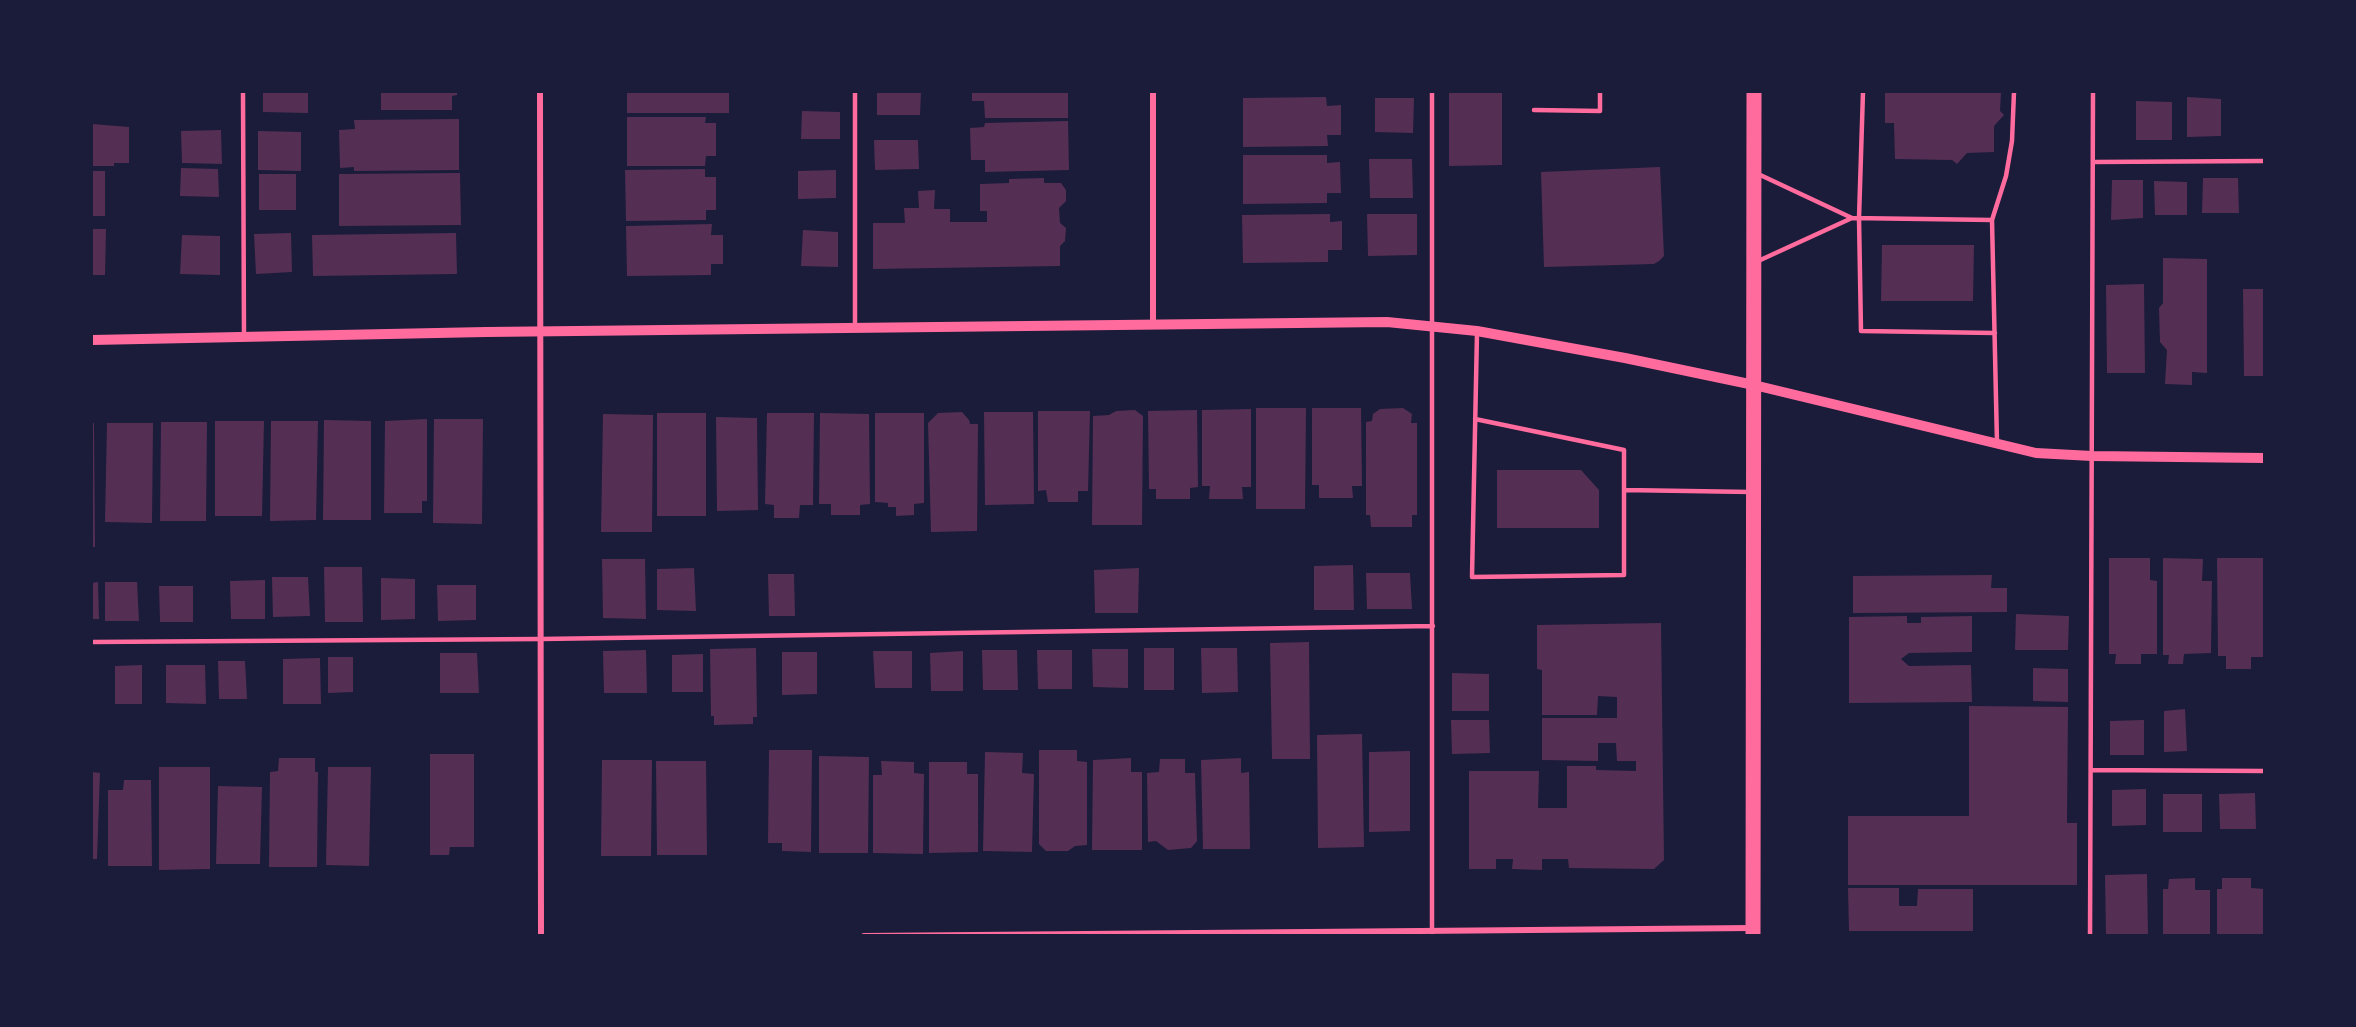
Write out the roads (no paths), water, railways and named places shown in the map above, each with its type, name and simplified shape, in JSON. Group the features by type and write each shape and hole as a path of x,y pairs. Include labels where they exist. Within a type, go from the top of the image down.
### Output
{"main road":[{"path":"1753,932 1754,92"}],"street":[{"path":"540,92 541,936"},
{"path":"1153,92 1153,324"},
{"path":"92,340 1387,322 1477,331 1754,384 2036,453 2265,458"},
{"path":"864,936 1753,932"}],"lane":[{"path":"243,92 244,338"},
{"path":"855,92 855,328"},
{"path":"1432,92 1432,933"},
{"path":"1534,110 1600,111 1600,92"},
{"path":"1863,92 1859,219 1861,331 1995,333"},
{"path":"1996,444 1992,220 2006,176 2012,141 2014,92"},
{"path":"2090,936 2093,92"},
{"path":"2093,162 2265,161"},
{"path":"1754,172 1852,218 1992,220"},
{"path":"1754,263 1852,218"},
{"path":"1475,419 1624,450 1624,575 1472,577 1475,419 1477,331"},
{"path":"1624,490 1754,492"},
{"path":"92,642 541,639 1432,627"},
{"path":"2091,770 2265,771"}]}
